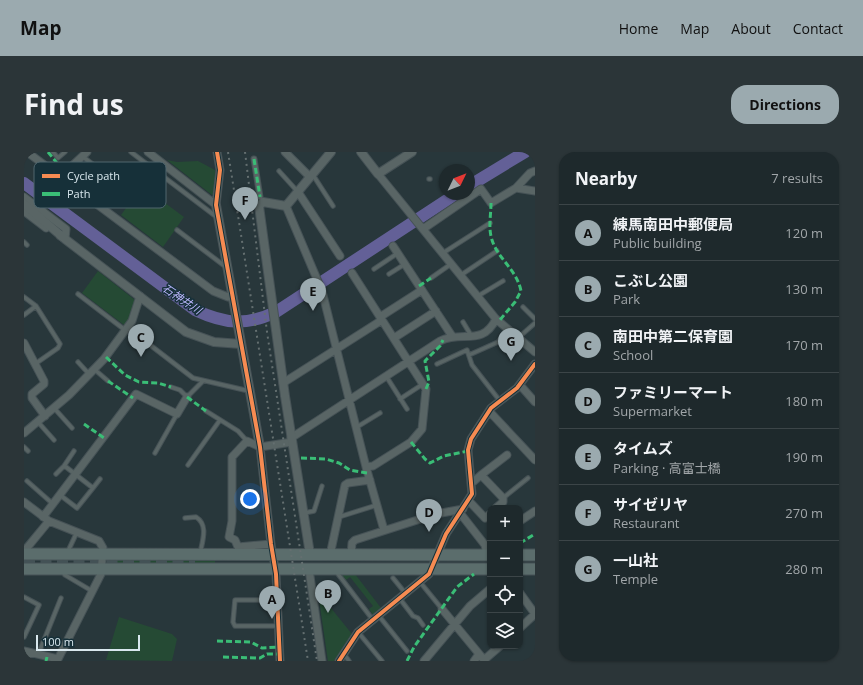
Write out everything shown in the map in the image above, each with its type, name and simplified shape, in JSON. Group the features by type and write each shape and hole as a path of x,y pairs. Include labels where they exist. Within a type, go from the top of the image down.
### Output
{"main road":[{"path":"25,554 200,555 272,550 310,554 351,555 439,554 487,549"},
{"path":"523,555 535,555"},
{"path":"24,568 487,569"},
{"path":"523,569 535,569"}],"street":[{"path":"27,152 40,162"},
{"path":"148,152 161,162"},
{"path":"217,152 220,170 216,205 260,447 272,550 276,569 280,661"},
{"path":"285,152 311,176"},
{"path":"286,206 331,152"},
{"path":"361,152 496,319 535,352"},
{"path":"76,162 84,154"},
{"path":"378,174 413,154"},
{"path":"254,159 260,197"},
{"path":"166,166 216,205"},
{"path":"423,228 481,188 491,203 516,188 535,171"},
{"path":"516,188 535,191"},
{"path":"298,192 340,256"},
{"path":"24,197 34,205"},
{"path":"286,206 263,202 259,206 271,303 291,440 310,554"},
{"path":"24,204 28,211 186,332 214,342 241,344"},
{"path":"286,206 322,291 366,467 384,530"},
{"path":"38,208 66,229 65,239"},
{"path":"101,208 212,291 228,298 232,297"},
{"path":"393,246 452,336"},
{"path":"352,273 426,390 422,429 411,442 373,466 366,467"},
{"path":"283,383 337,349 422,290"},
{"path":"24,433 54,408 104,359 132,321 140,296"},
{"path":"394,338 436,311"},
{"path":"272,550 237,546 235,540 229,535 232,456 246,441 260,447 291,440 349,400 440,341 452,336 478,337 487,331 496,319"},
{"path":"24,342 26,351 45,383 32,394 32,398 45,416"},
{"path":"338,661 358,632 406,594 432,569 446,534 469,501 472,494 468,450 471,439 489,411 520,385 534,368"},
{"path":"520,385 535,402"},
{"path":"25,554 26,549 46,519 53,504 77,475 137,394 177,414 187,397"},
{"path":"489,411 535,460"},
{"path":"472,483 507,455"},
{"path":"481,475 503,498 503,502 500,505"},
{"path":"330,555 346,484 370,480"},
{"path":"469,501 486,518 487,517"},
{"path":"24,502 46,519 99,541 102,544 102,568 58,659 26,652 26,661"},
{"path":"351,555 352,543 384,530 436,514 462,511"},
{"path":"462,511 487,548"},
{"path":"523,519 535,511"},
{"path":"309,569 322,661"},
{"path":"424,661 454,623 479,597 487,591"},
{"path":"523,598 535,614 523,625"},
{"path":"442,609 483,658"},
{"path":"474,661 483,658 496,649"}],"lane":[{"path":"54,152 58,158 65,152"},
{"path":"131,152 144,162"},
{"path":"84,154 93,162"},
{"path":"279,171 298,192"},
{"path":"311,176 333,206"},
{"path":"166,179 218,218"},
{"path":"443,253 490,223"},
{"path":"177,230 227,268"},
{"path":"461,275 497,251"},
{"path":"374,269 398,253"},
{"path":"389,274 405,264"},
{"path":"431,278 452,264"},
{"path":"478,296 503,281"},
{"path":"78,294 193,378 249,391"},
{"path":"24,297 36,306 60,344 58,348 35,364"},
{"path":"24,315 36,306"},
{"path":"518,338 535,321 523,307"},
{"path":"463,322 472,337"},
{"path":"470,355 498,342 508,330"},
{"path":"437,364 467,350 470,355 472,365 500,401"},
{"path":"78,362 108,381"},
{"path":"386,376 407,409"},
{"path":"170,387 180,390 187,397 203,381"},
{"path":"400,399 423,384"},
{"path":"54,408 72,428"},
{"path":"206,411 238,431 246,441"},
{"path":"356,427 380,413"},
{"path":"155,453 177,414"},
{"path":"188,465 220,420"},
{"path":"38,422 54,440"},
{"path":"24,447 28,451"},
{"path":"56,474 64,466 74,451"},
{"path":"64,466 93,488"},
{"path":"503,498 528,478"},
{"path":"60,495 77,508 100,479"},
{"path":"27,481 53,504"},
{"path":"303,513 314,512 322,486"},
{"path":"339,517 377,504"},
{"path":"185,518 196,517 202,524 204,536 200,555"},
{"path":"69,554 69,549 77,532"},
{"path":"60,568 65,576 92,591"},
{"path":"338,574 373,620"},
{"path":"393,578 406,594"},
{"path":"420,582 442,609"},
{"path":"24,597 39,606 24,637"},
{"path":"38,655 61,598"},
{"path":"400,599 413,616 418,618 423,625"},
{"path":"277,600 235,600 233,622 235,626 278,626"},
{"path":"380,616 407,651"},
{"path":"358,632 382,661"},
{"path":"343,653 349,661"}],"green space":[{"path":"167,160 177,162 198,161 215,170 215,193 212,195"},
{"path":"166,204 184,217 163,247 121,215 126,208 166,208"},
{"path":"98,271 135,300 131,317 126,324 124,325 82,293"},
{"path":"116,557 215,559 215,566 116,564"},
{"path":"355,574 381,608 373,615 369,609 373,606 350,577 346,580 342,575"},
{"path":"318,592 352,634 334,661 328,661"},
{"path":"119,617 172,634 177,639 172,661 106,660"}],"waterway":[{"name":"石神井川","path":"475,182 525,152"},
{"name":"石神井川","path":"24,183 34,190"},
{"name":"石神井川","path":"58,208 195,310 216,318 236,322 255,320 276,312 447,200"}],"tunnel":[{"path":"24,560 195,560"}],"railway":[{"path":"228,152 308,661"},
{"path":"245,152 267,332 317,661"}],"marked path":[{"path":"48,152 56,162"},
{"path":"254,159 260,197"},
{"path":"491,203 490,226 492,240 498,253 516,277 521,291 515,302 499,321"},
{"path":"419,286 431,278"},
{"path":"426,389 429,382 425,361 440,346 443,340"},
{"path":"106,357 125,375 139,382 158,383 171,387"},
{"path":"108,381 133,398"},
{"path":"187,397 206,411"},
{"path":"84,424 104,438"},
{"path":"411,442 430,463 444,456 468,451"},
{"path":"301,458 326,459 339,463 350,470 367,473"},
{"path":"523,541 535,534"},
{"path":"407,661 414,647 457,587 474,574"},
{"path":"217,641 251,642 262,648 279,647"},
{"path":"223,657 260,658 267,654 279,654"},
{"path":"46,661 47,657"}],"cycle path":[{"path":"217,152 220,170 216,205 260,447 271,544 276,574 280,661"},
{"path":"339,661 358,632 429,574 446,534 472,494 468,450 471,439 491,408 517,388 535,364"}],"place":[{"name":"サイゼリヤ","path":"245,220"},
{"name":"タイムズ","path":"313,311"},
{"name":"南田中第二保育園","path":"141,357"},
{"name":"一山社","path":"511,361"},
{"name":"ファミリーマート","path":"429,532"},
{"name":"こぶし公園","path":"328,613"},
{"name":"練馬南田中郵便局","path":"272,619"}]}
